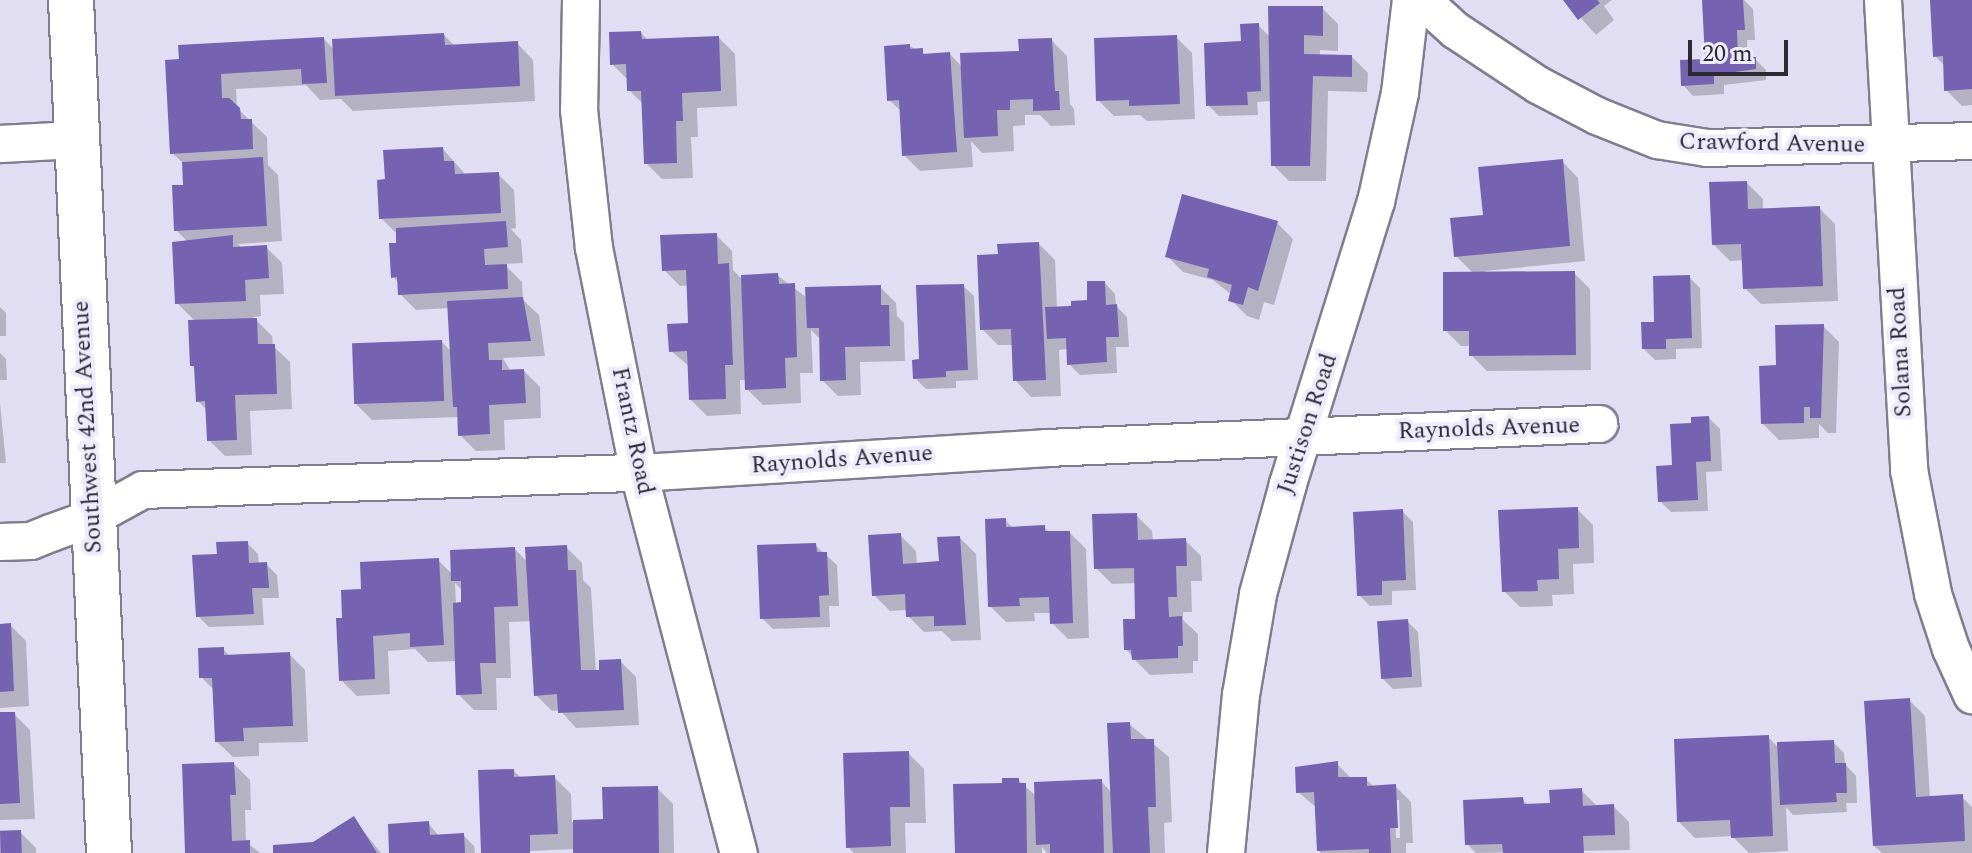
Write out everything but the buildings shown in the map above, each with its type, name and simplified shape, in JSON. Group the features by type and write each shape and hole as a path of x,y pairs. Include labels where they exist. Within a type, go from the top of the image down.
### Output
{"main road":[{"name":"Southwest 42nd Avenue","path":"71,0 109,853"}],"street":[{"name":"Frantz Road","path":"581,0 578,82 585,190 639,473 739,853"},
{"name":"Justison Road","path":"1226,853 1234,746 1255,606 1303,435 1376,202 1400,93 1411,0"},
{"name":"Crawford Avenue","path":"1422,0 1455,30 1538,85 1648,137 1707,148 1972,141"},
{"name":"Solana Road","path":"1883,0 1903,407 1913,495 1933,594 1951,649 1972,695"},
{"path":"0,144 76,140"},
{"name":"Raynolds Avenue","path":"0,542 31,541 92,518 143,490 639,473 1303,435 1599,424"}]}
